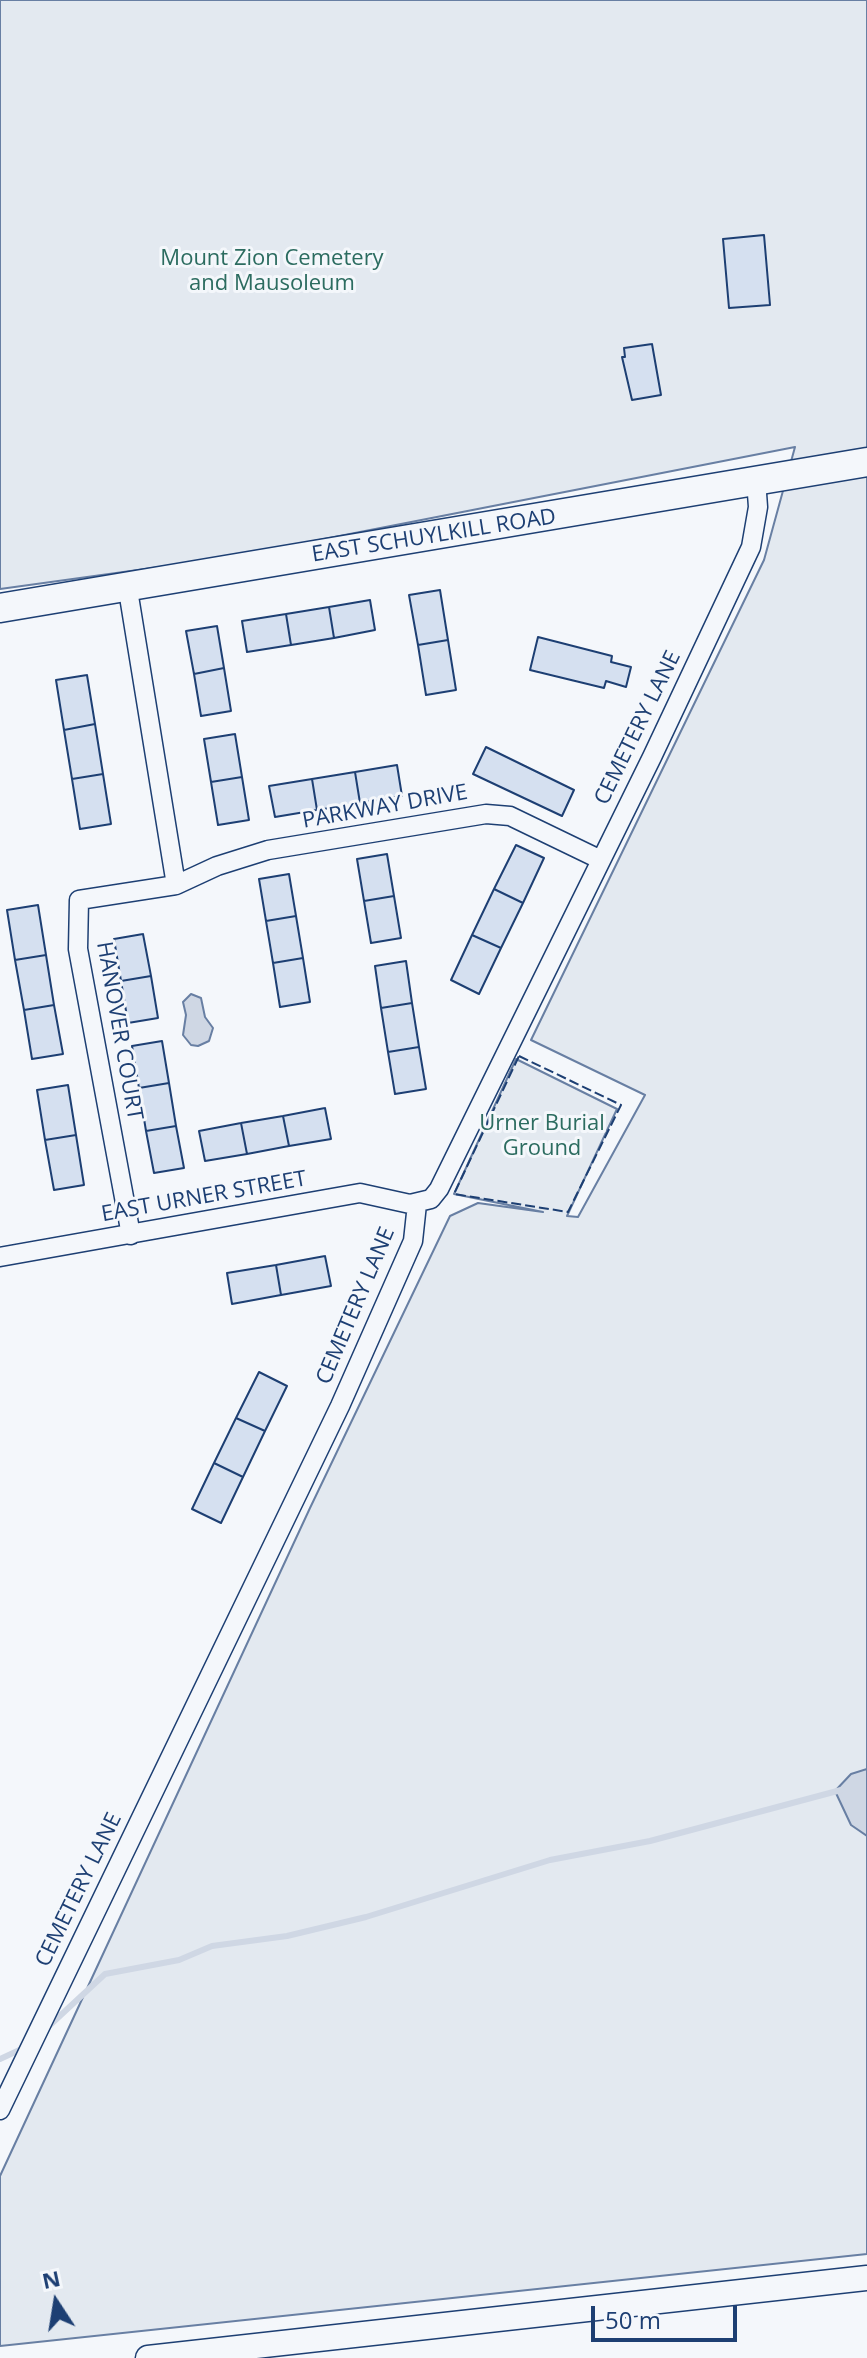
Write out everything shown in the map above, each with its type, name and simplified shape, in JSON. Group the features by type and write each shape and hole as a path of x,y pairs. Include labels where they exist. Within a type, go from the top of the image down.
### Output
{"main road":[{"name":"EAST SCHUYLKILL ROAD","path":"0,608 127,584 493,527 867,462"}],"street":[{"name":"CEMETERY LANE","path":"0,2110 340,1406 413,1241 417,1204 431,1199 439,1189 751,547 758,507 756,480"},
{"path":"127,584 176,885"},
{"name":"PARKWAY DRIVE","path":"176,885 217,866 268,850 486,814 510,816 599,859"},
{"name":"HANOVER COURT","path":"131,1235 78,949 79,900 176,885"},
{"name":"EAST URNER STREET","path":"0,1257 360,1193 417,1204"},
{"path":"148,2358 867,2278"}],"green space":[{"path":"0,0 867,0 867,2254 0,2346 0,2176 310,1508 450,1216 478,1203 543,1212 454,1194 516,1059 617,1109 567,1216 578,1217 645,1095 531,1040 764,560 795,447 232,557 0,589"}],"shaded area":[{"path":"191,994 201,998 205,1017 213,1028 209,1041 198,1046 191,1045 183,1035 186,1015 183,1002"},
{"path":"867,1769 867,1836 851,1825 835,1791 851,1774"}],"building":[{"path":"764,235 770,305 729,308 723,239"},
{"path":"652,344 661,395 632,400 622,357 625,357 624,348"},
{"path":"440,590 448,640 418,645 409,595"},
{"path":"370,600 375,630 334,638 329,607"},
{"path":"329,607 334,638 291,645 286,614"},
{"path":"286,614 291,645 247,652 242,621"},
{"path":"217,626 224,668 194,674 186,631"},
{"path":"538,637 612,656 611,662 631,667 626,687 606,681 604,688 530,670"},
{"path":"448,640 456,690 426,695 418,645"},
{"path":"224,668 231,711 201,716 194,674"},
{"path":"87,675 95,724 64,730 56,680"},
{"path":"95,724 103,774 72,779 64,730"},
{"path":"235,734 242,777 211,782 204,739"},
{"path":"486,747 574,790 562,816 473,774"},
{"path":"397,765 402,796 360,803 355,772"},
{"path":"355,772 360,803 317,810 312,779"},
{"path":"103,774 111,824 80,829 72,779"},
{"path":"242,777 249,820 218,825 211,782"},
{"path":"312,779 317,810 275,817 269,786"},
{"path":"516,845 544,858 523,903 494,889"},
{"path":"387,854 394,896 364,901 357,859"},
{"path":"289,874 296,916 266,921 259,879"},
{"path":"494,889 523,903 501,948 472,935"},
{"path":"394,896 401,938 371,943 364,901"},
{"path":"38,905 46,955 15,960 7,910"},
{"path":"296,916 303,958 273,963 266,921"},
{"path":"143,934 151,976 121,981 114,939"},
{"path":"472,935 501,948 479,994 451,980"},
{"path":"46,955 54,1005 24,1010 15,960"},
{"path":"303,958 310,1002 280,1007 273,963"},
{"path":"406,961 412,1003 381,1008 375,966"},
{"path":"151,976 158,1018 128,1023 121,981"},
{"path":"412,1003 419,1047 388,1052 381,1008"},
{"path":"54,1005 63,1054 32,1059 24,1010"},
{"path":"162,1041 169,1083 139,1088 132,1046"},
{"path":"419,1047 426,1089 395,1094 388,1052"},
{"path":"169,1083 176,1126 146,1131 139,1088"},
{"path":"68,1085 76,1135 45,1140 37,1090"},
{"path":"325,1108 331,1139 289,1146 283,1116"},
{"path":"283,1116 289,1146 247,1154 241,1123"},
{"path":"241,1123 247,1154 205,1161 199,1131"},
{"path":"176,1126 184,1168 154,1173 146,1131"},
{"path":"76,1135 84,1185 54,1190 45,1140"},
{"path":"325,1256 331,1286 281,1295 276,1265"},
{"path":"276,1265 281,1295 232,1304 227,1273"},
{"path":"259,1372 287,1386 265,1431 236,1418"},
{"path":"236,1418 265,1431 243,1477 214,1463"},
{"path":"214,1463 243,1477 221,1523 192,1509"}],"waterway":[{"path":"49,2026 105,1974 179,1960 212,1946 287,1936 366,1917 550,1860 650,1841 841,1790"},
{"path":"0,2059 26,2047"}],"fence":[{"path":"519,1056 621,1105 568,1212 454,1194 519,1056"}],"park label":[{"name":"Mount Zion Cemetery and Mausoleum","path":"272,272"},
{"name":"Urner Burial Ground","path":"542,1136"}]}
